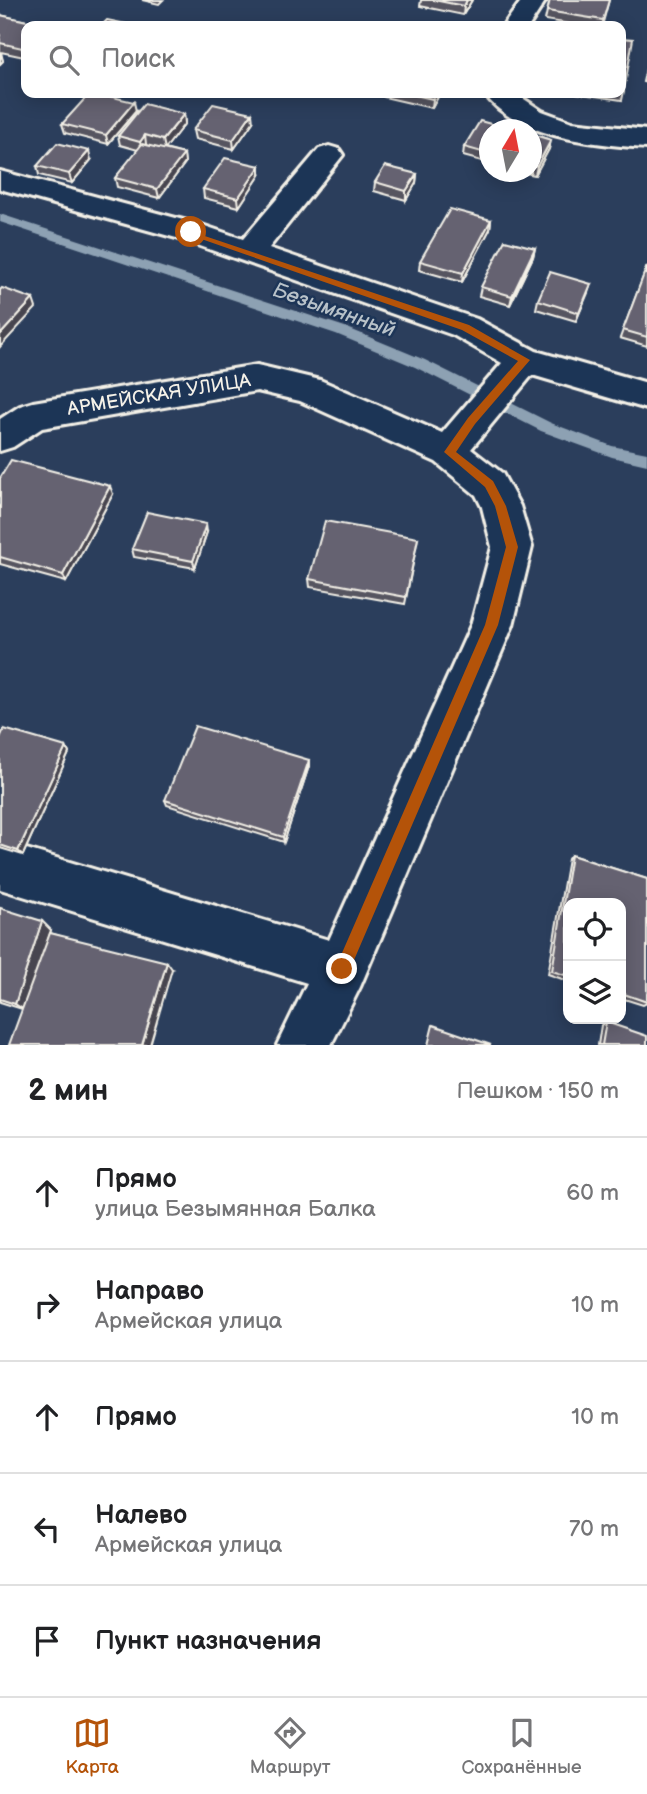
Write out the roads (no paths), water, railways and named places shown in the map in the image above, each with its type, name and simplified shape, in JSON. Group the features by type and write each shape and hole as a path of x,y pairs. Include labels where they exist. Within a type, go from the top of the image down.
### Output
{"street":[{"path":"519,21 534,0"},
{"path":"504,98 525,115 575,133 647,139"},
{"path":"250,252 329,155"},
{"path":"0,180 191,232 465,327 525,360 647,396"},
{"path":"460,437 525,360"},
{"name":"АРМЕЙСКАЯ УЛИЦА","path":"0,437 33,416 257,378 308,389 460,437 500,506 512,547 492,625 342,969 303,1045"},
{"path":"0,865 342,969"}],"waterway":[{"name":"Безымянный","path":"0,218 340,330 420,363 514,412 579,441 647,459"}]}
